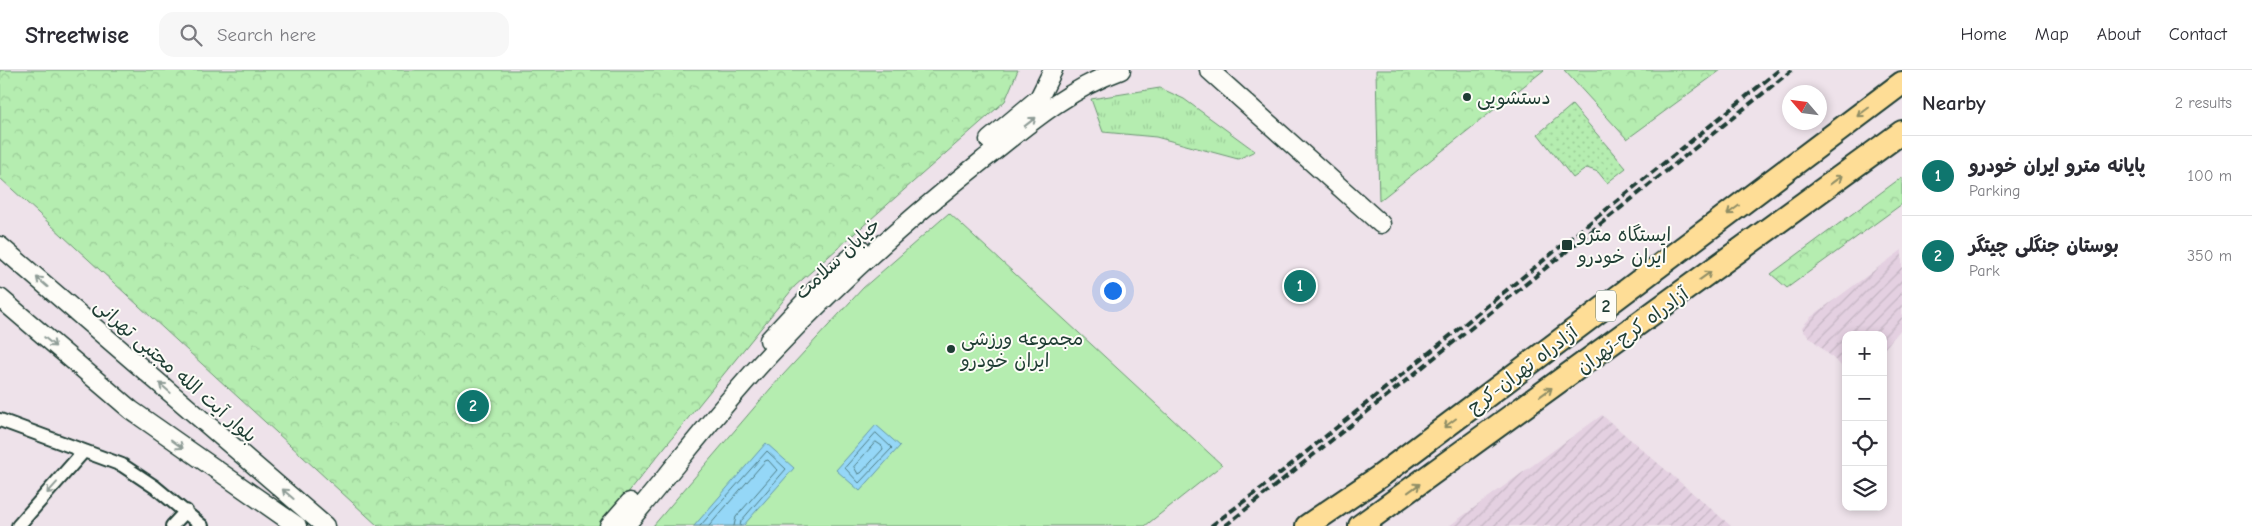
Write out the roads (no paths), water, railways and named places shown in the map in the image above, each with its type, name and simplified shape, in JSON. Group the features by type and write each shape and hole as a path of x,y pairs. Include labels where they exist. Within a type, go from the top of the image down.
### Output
{"highway":[{"name":"آزادراه تهران-کرج","path":"1307,526 1379,476 1900,83"},
{"name":"آزادراه کرج-تهران","path":"1360,526 1374,519 1902,132"}],"main road":[{"name":"خیابان سلامت","path":"609,526 802,303 827,278 1039,98 1053,70"},
{"name":"خیابان سلامت","path":"625,526 770,354 823,299 926,206 1057,102 1100,78 1121,70"},
{"path":"1209,70 1381,224"},
{"name":"بلوار آیت الله مجتبی تهرانی","path":"0,246 325,526"},
{"path":"0,298 131,410 297,526"}],"street":[{"path":"0,420 122,465 186,511 202,526"},
{"path":"18,526 84,451"},
{"path":"172,526 186,511"}],"water":[{"path":"876,425 900,446 860,491 836,470"},
{"path":"766,443 794,468 743,526 694,526"}],"railway":[{"path":"1211,526 1263,487 1779,70"},
{"path":"1225,526 1792,70"}],"place":[{"name":"دستشویی","path":"1467,97"},
{"name":"ایستگاه مترو ایران خودرو","path":"1567,245"},
{"name":"پایانه مترو ایران خودرو","path":"1300,286"},
{"name":"مجموعه ورزشی ایران خودرو","path":"951,349"},
{"name":"بوستان جنگلی چیتگر","path":"473,406"}]}
